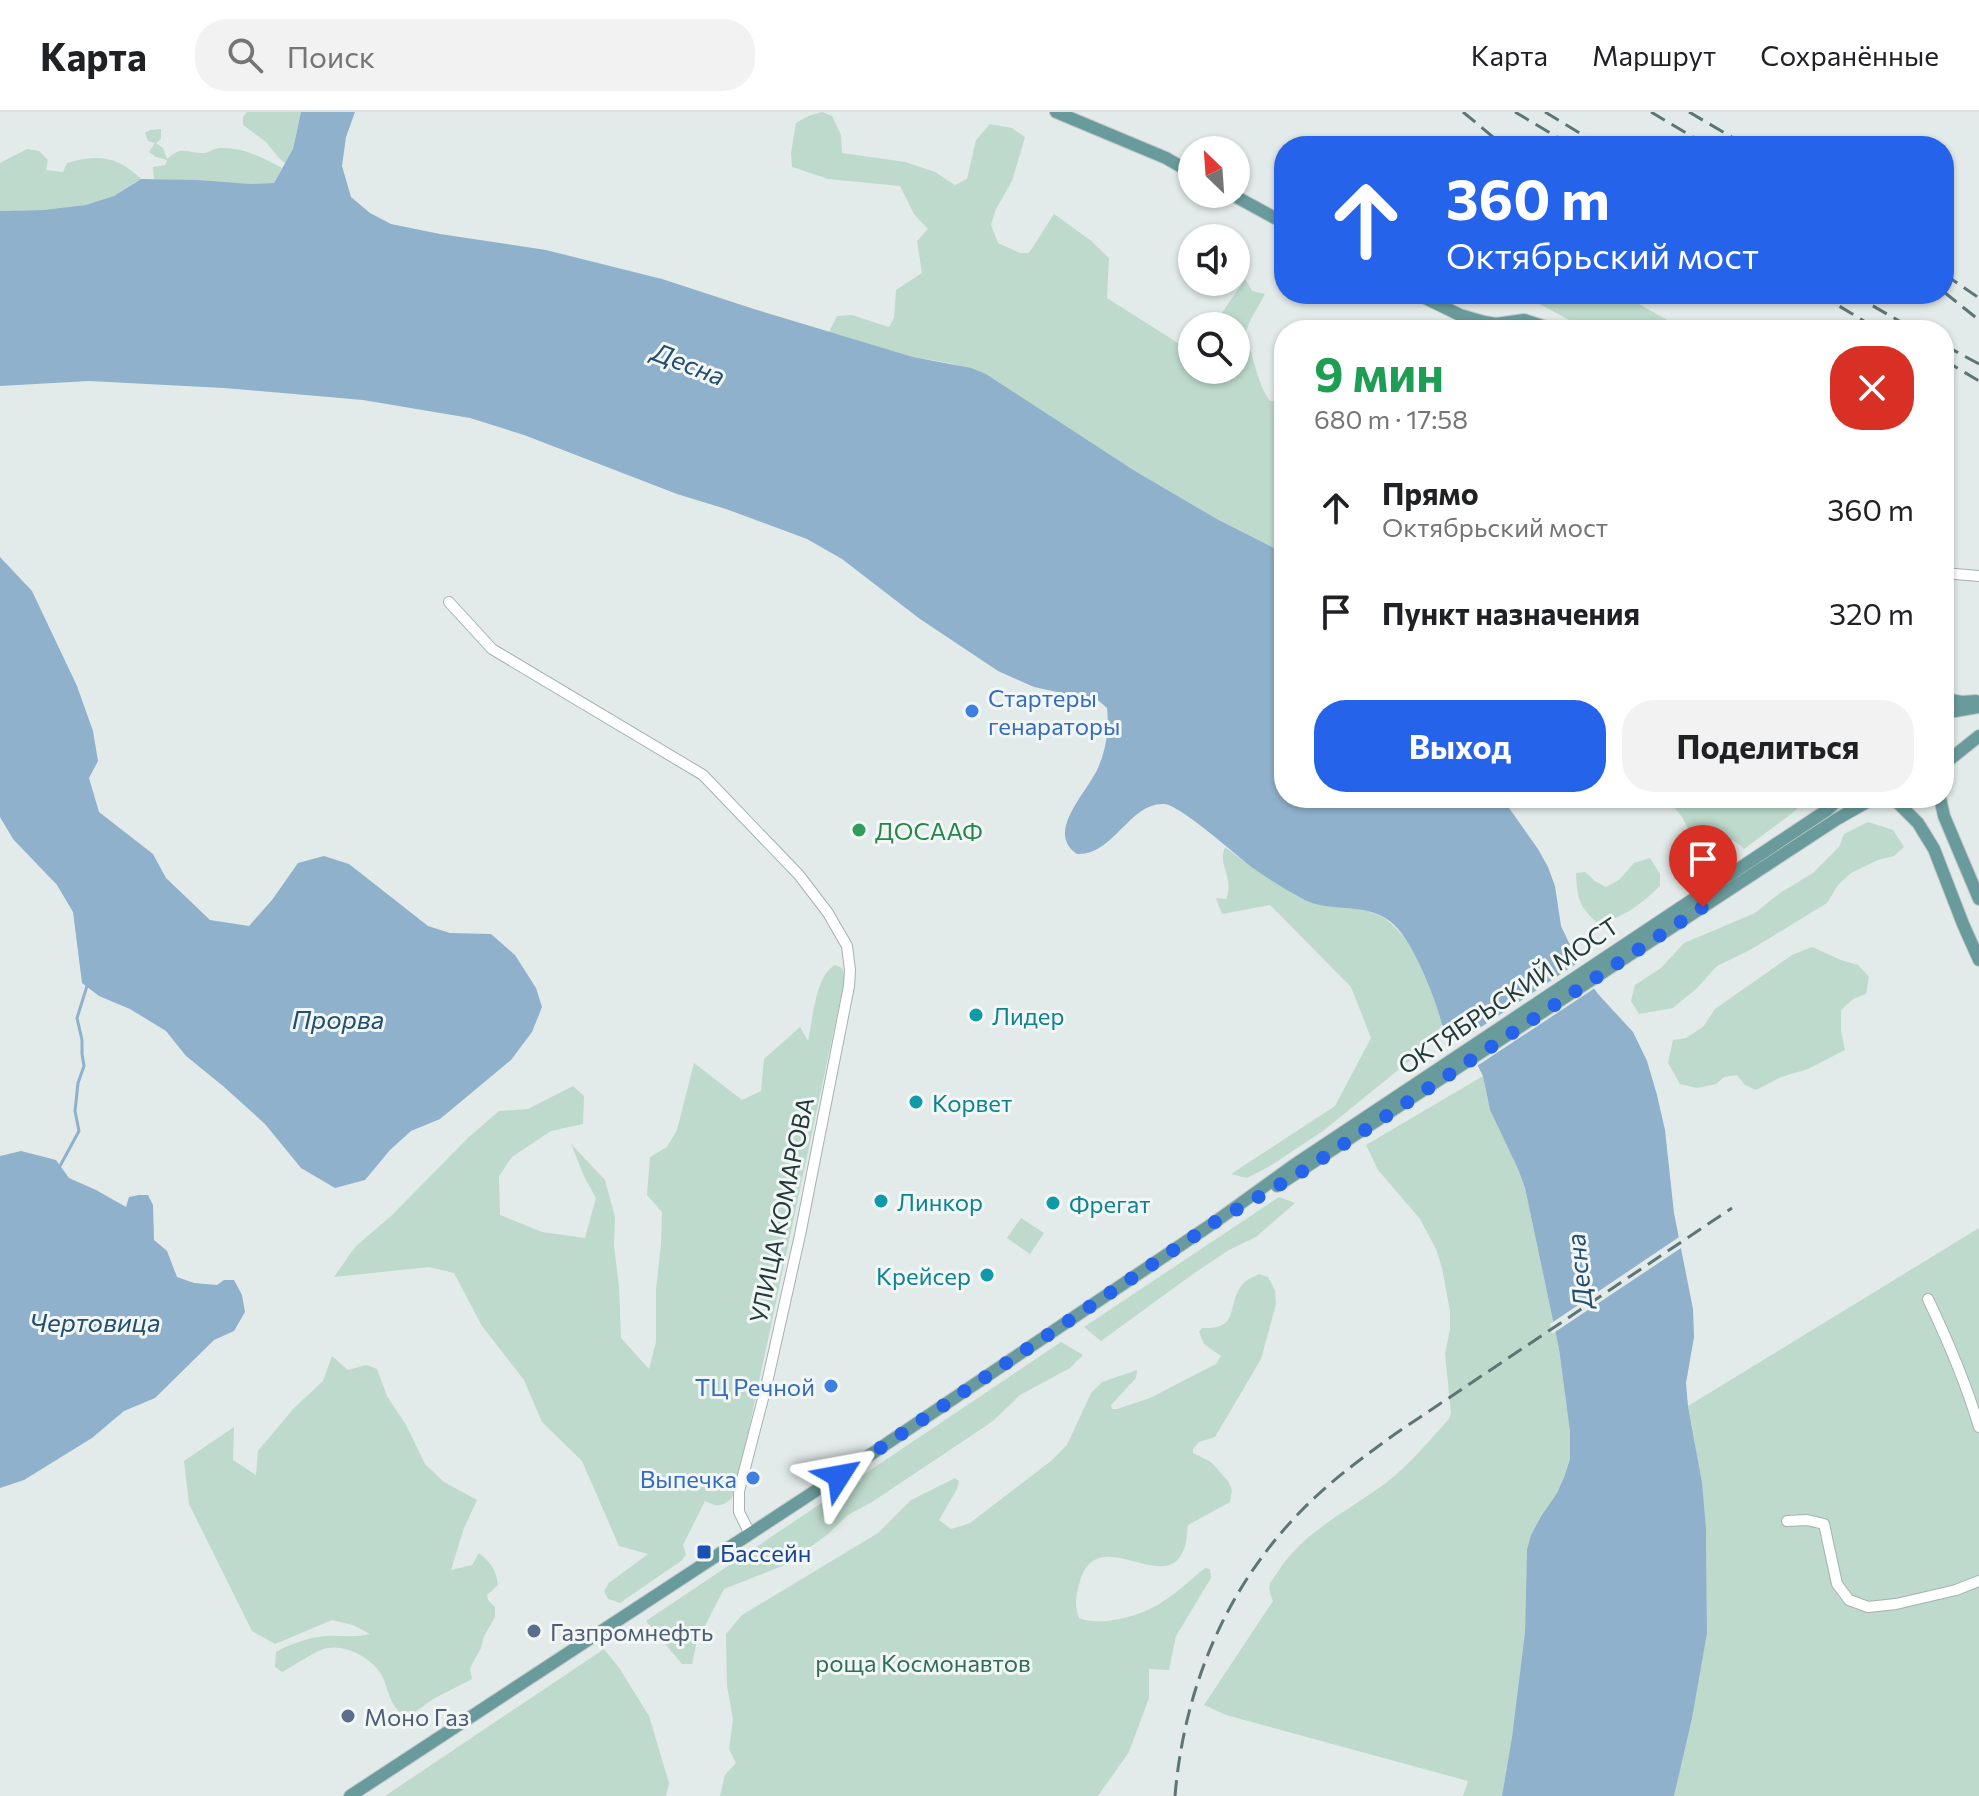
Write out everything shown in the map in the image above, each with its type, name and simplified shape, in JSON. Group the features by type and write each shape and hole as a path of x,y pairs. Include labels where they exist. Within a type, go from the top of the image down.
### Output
{"main road":[{"path":"1056,112 1178,165"},
{"path":"1250,204 1274,218"},
{"path":"1437,304 1476,320"},
{"path":"1954,701 1979,700"},
{"path":"1954,711 1979,707"},
{"path":"1954,756 1979,736"},
{"path":"1750,868 1829,808"},
{"path":"1750,868 1856,808"},
{"path":"1903,808 1918,823 1934,849 1979,960"},
{"path":"1942,808 1979,899"},
{"name":"ОКТЯБРЬСКИЙ МОСТ","path":"750,1534 1750,868"},
{"path":"350,1796 750,1534"}],"street":[{"path":"1954,574 1979,576"},
{"name":"УЛИЦА КОМАРОВА","path":"449,602 492,649 703,775 799,875 828,913 847,946 849,986 824,1122 766,1387 739,1491 739,1512 750,1534"},
{"path":"1928,1299 1976,1406 1979,1427"},
{"path":"1787,1521 1807,1520 1824,1524 1837,1584 1849,1600 1868,1607 1956,1590 1979,1581"}],"green space":[{"path":"247,112 301,112 293,149 286,164 266,142 243,125"},
{"path":"822,112 832,116 841,135 842,153 905,162 935,172 955,185 967,179 976,140 990,124 1012,128 1025,137 1012,181 991,225 998,243 1020,253 1029,253 1054,214 1090,240 1109,258 1107,298 1178,343 1178,384 1250,384 1250,350 1261,385 1270,401 1274,401 1274,548 1135,471 986,374 913,357 829,332 837,316 852,315 889,327 894,318 896,290 922,273 917,241 928,229 914,214 900,186 828,179 792,167 796,123"},
{"path":"161,129 161,139 156,143 163,148 167,159 180,151 203,153 229,148 253,154 282,168 274,183 154,179 153,167 165,165 167,160 149,152 155,143 148,141 145,133"},
{"path":"27,149 39,151 48,160 46,170 63,172 67,163 98,158 115,161 141,179 114,196 86,205 0,211 0,163"},
{"path":"1250,288 1265,294 1250,321 1250,312 1223,312 1233,296 1250,296"},
{"path":"1539,304 1639,304 1667,320 1569,320"},
{"path":"1674,808 1798,808 1744,849 1726,838 1691,834"},
{"path":"1868,822 1893,830 1904,847 1894,856 1851,873 1838,885 1827,903 1750,950 1717,966 1673,1008 1639,1014 1631,1001 1635,985 1661,968 1684,943 1755,913 1813,873 1839,847 1844,834"},
{"path":"1225,847 1304,900 1366,911 1387,920 1399,931 1418,961 1442,1025 1408,1062 1323,1131 1247,1178 1231,1174 1335,1106 1371,1038 1351,987 1270,905 1222,914 1216,898 1226,899 1228,891 1223,860"},
{"path":"1650,858 1660,874 1660,886 1624,914 1598,923 1583,907 1578,895 1576,873 1585,872 1606,887 1619,880 1634,863"},
{"path":"1812,947 1858,965 1869,977 1866,994 1853,999 1841,1010 1845,1050 1756,1090 1745,1085 1737,1075 1697,1088 1680,1084 1668,1063 1673,1040 1686,1038 1703,1027 1715,1009 1792,955"},
{"path":"835,965 842,968 845,978 732,1498 719,1505 705,1501 683,1545 686,1555 681,1561 620,1603 608,1599 604,1591 609,1583 648,1554 619,1546 582,1461 542,1422 524,1380 482,1326 454,1273 429,1267 334,1277 355,1247 499,1111 528,1109 573,1086 584,1096 583,1124 551,1131 512,1157 499,1176 500,1215 542,1232 585,1238 596,1198 571,1144 605,1180 615,1217 614,1246 621,1338 649,1369 656,1342 662,1212 647,1195 650,1157 667,1147 677,1130 694,1063 742,1100 761,1091 764,1059 800,1027 808,1041 819,988"},
{"path":"1483,1076 1490,1110 1525,1188 1559,1349 1570,1432 1570,1459 1557,1493 1541,1515 1527,1549 1525,1632 1502,1796 1463,1796 1468,1781 1226,1715 1204,1705 1273,1601 1270,1583 1288,1558 1313,1533 1395,1475 1449,1419 1445,1354 1450,1311 1442,1268 1420,1219 1378,1170 1366,1145"},
{"path":"1279,1197 1295,1203 1256,1237 1229,1250 1193,1274 1101,1341 1084,1327"},
{"path":"1021,1218 1044,1233 1030,1254 1007,1238"},
{"path":"1979,1228 1979,1796 1674,1796 1707,1633 1706,1528 1688,1406"},
{"name":"роща Космонавтов","path":"1259,1274 1268,1277 1275,1290 1276,1304 1261,1359 1215,1437 1199,1442 1193,1449 1193,1453 1211,1462 1228,1481 1232,1490 1230,1502 1188,1525 1184,1549 1175,1562 1163,1566 1116,1557 1101,1558 1089,1564 1080,1581 1076,1600 1079,1618 1098,1621 1120,1619 1151,1608 1205,1568 1210,1569 1211,1578 1176,1636 1169,1670 1149,1669 1149,1698 1129,1752 1098,1796 720,1796 725,1775 736,1763 729,1749 733,1720 727,1686 726,1634 742,1615 878,1533 911,1500 955,1478 959,1481 957,1489 939,1520 951,1529 970,1523 1051,1461 1067,1445 1091,1393 1102,1382 1137,1370 1136,1378 1111,1405 1112,1409 1117,1409 1150,1398 1216,1364 1221,1356 1204,1344 1199,1332 1202,1328 1214,1328 1228,1321 1242,1285"},
{"path":"1061,1342 1083,1355 1070,1368 1020,1395 993,1421 848,1515 787,1564 724,1589 697,1641 692,1664 682,1664 646,1621"},
{"path":"332,1356 348,1370 366,1365 377,1369 387,1396 406,1425 425,1464 444,1482 477,1500 464,1528 451,1570 472,1565 479,1553 492,1567 497,1579 498,1585 487,1595 495,1607 495,1617 470,1668 472,1679 406,1717 394,1705 375,1666 352,1651 327,1648 282,1672 275,1667 276,1652 300,1641 370,1634 353,1625 332,1620 275,1644 252,1631 189,1504 184,1461 234,1427 233,1460 256,1475 258,1451 294,1408 323,1381"},
{"path":"604,1649 649,1716 669,1783 666,1796 385,1796"}],"water":[{"name":"Десна","path":"301,112 355,112 346,137 342,166 351,197 370,213 391,224 546,250 662,279 913,357 971,368 986,374 1135,471 1274,548 1274,808 1509,808 1548,867 1555,886 1561,926 1583,972 1598,994 1633,1032 1647,1061 1665,1130 1674,1213 1693,1309 1694,1337 1686,1383 1706,1528 1707,1633 1674,1796 1502,1796 1525,1632 1527,1549 1531,1535 1564,1477 1570,1459 1570,1432 1559,1349 1525,1188 1490,1110 1483,1076 1475,1060 1455,1034 1442,1025 1415,955 1391,922 1369,911 1322,905 1299,897 1253,868 1182,812 1164,804 1141,811 1101,847 1077,854 1068,845 1065,834 1067,822 1102,756 1107,736 1107,708 1099,701 1034,687 998,671 920,619 842,559 807,539 470,418 363,400 224,388 89,381 0,386 0,211 86,205 114,196 141,179 274,183 293,149"},
{"name":"Прорва","path":"0,557 32,591 77,686 93,731 98,761 89,778 99,812 153,854 166,878 210,920 249,926 298,863 324,856 349,864 428,926 450,933 491,934 515,955 536,988 542,1007 532,1032 511,1060 440,1119 411,1131 365,1180 335,1188 301,1168 265,1124 186,1056 166,1031 130,1009 99,996 82,983 73,912 57,885 13,839 0,817"},
{"name":"Чертовица","path":"21,1151 56,1160 69,1178 126,1207 129,1197 148,1195 153,1205 154,1240 167,1251 177,1277 194,1283 217,1285 224,1280 234,1280 242,1295 245,1312 234,1331 214,1340 155,1398 124,1411 92,1438 24,1480 0,1488 0,1156"}],"pier":[{"path":"1582,960 1598,986 1474,1068 1457,1043"},
{"path":"1682,1235 1684,1246 1552,1334 1550,1324"}],"waterway":[{"path":"60,1166 79,1131 75,1111 78,1083 84,1066 77,1018 87,986"}],"railway":[{"path":"1463,112 1492,136"},
{"path":"1515,112 1555,136"},
{"path":"1545,112 1585,136"},
{"path":"1651,112 1691,136"},
{"path":"1689,112 1730,136"},
{"path":"1954,281 1979,298"},
{"path":"1954,300 1979,320"},
{"path":"1836,304 1862,320"},
{"path":"1870,304 1898,320"},
{"path":"1954,350 1979,364"},
{"path":"1954,366 1979,381"},
{"path":"1175,1796 1188,1717 1213,1643 1251,1573 1301,1511 1334,1480 1395,1434 1732,1208"}],"place":[{"name":"Стартеры генараторы","path":"972,711"},
{"name":"ДОСААФ","path":"859,830"},
{"name":"Лидер","path":"976,1015"},
{"name":"Корвет","path":"916,1102"},
{"name":"Линкор","path":"881,1201"},
{"name":"Фрегат","path":"1053,1203"},
{"name":"Крейсер","path":"987,1275"},
{"name":"ТЦ Речной","path":"831,1386"},
{"name":"Выпечка","path":"753,1478"},
{"name":"Бассейн","path":"704,1552"},
{"name":"Газпромнефть","path":"534,1631"},
{"name":"Моно Газ","path":"348,1716"}],"route":[{"path":"839,1476 1215,1222 1300,1173 1703,907"}]}
